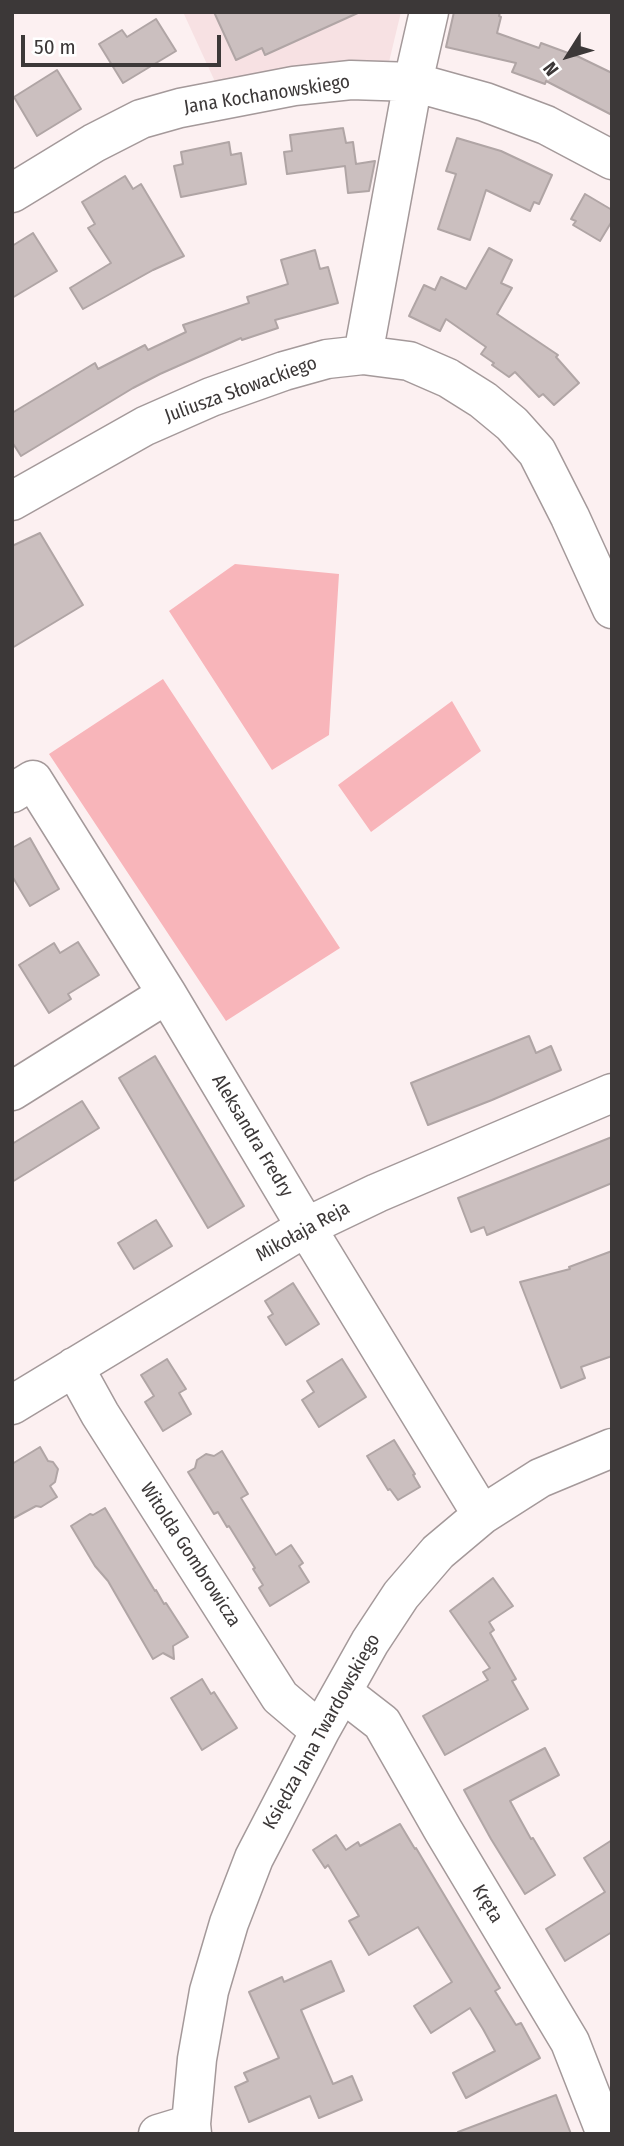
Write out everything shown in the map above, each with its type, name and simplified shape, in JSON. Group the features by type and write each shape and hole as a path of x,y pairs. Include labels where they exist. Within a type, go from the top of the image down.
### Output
{"street":[{"path":"363,355 413,82 429,12"},
{"name":"Jana Kochanowskiego","path":"12,193 94,143 141,119 180,107 351,80 413,82 485,102 547,125 612,160"},
{"name":"Juliusza Słowackiego","path":"12,501 145,426 211,397 284,371 327,359 363,355 409,361 448,378 482,400 512,424 537,452 612,609"},
{"name":"Aleksandra Fredry","path":"12,793 33,780 167,994 482,1515"},
{"path":"12,1091 167,994"},
{"name":"Mikołaja Reja","path":"12,1405 306,1227 387,1188 612,1093"},
{"name":"Witolda Gombrowicza","path":"74,1367 100,1414 281,1697 320,1731"},
{"name":"Księdza Jana Twardowskiego","path":"180,2131 207,2005 229,1923 254,1858 370,1642 401,1595 438,1552 482,1515 540,1478 612,1448"},
{"name":"Kręta","path":"342,1692 382,1723 570,2042 606,2134"}],"shaded area":[{"path":"183,12 401,12 389,62 217,86"},
{"path":"235,564 339,574 329,735 272,770 169,611"},
{"path":"163,679 340,948 226,1021 49,754"},
{"path":"452,701 481,751 371,832 338,785"}],"building":[{"path":"214,12 360,12 265,55 262,48 236,60"},
{"path":"454,12 500,12 497,33 539,48 541,43 612,73 612,115 546,81 545,84 512,72 516,63 446,47"},
{"path":"156,19 176,51 123,83 99,44 122,30 127,37"},
{"path":"57,70 81,109 37,136 14,97"},
{"path":"343,128 346,143 353,142 356,164 375,161 369,191 348,193 345,166 287,174 284,152 292,151 290,135"},
{"path":"457,138 501,151 552,175 539,204 534,202 530,211 486,190 470,240 438,229 456,174 446,171"},
{"path":"229,142 231,155 241,153 246,184 181,197 174,166 183,164 181,152"},
{"path":"125,176 133,189 141,184 184,256 83,309 70,288 111,263 88,228 95,224 82,202"},
{"path":"585,194 612,210 612,221 600,241 573,225 576,221 571,219"},
{"path":"33,233 57,271 12,298 12,246"},
{"path":"489,248 512,260 501,283 512,288 497,314 558,355 556,357 579,383 554,405 543,394 539,397 515,372 509,377 492,365 494,363 481,354 486,347 446,319 440,331 409,316 424,285 435,290 441,277 466,289"},
{"path":"315,250 320,269 328,267 338,303 275,320 278,328 242,340 241,338 160,374 21,456 12,442 12,413 95,363 98,369 145,345 148,350 186,332 183,325 249,303 247,297 288,284 281,260"},
{"path":"40,533 83,605 12,648 12,546"},
{"path":"30,838 59,889 30,906 12,876 12,848"},
{"path":"78,942 99,975 68,994 71,999 49,1013 19,965 54,943 60,953"},
{"path":"529,1036 536,1053 551,1046 561,1070 428,1125 411,1083"},
{"path":"155,1056 244,1206 208,1228 119,1078"},
{"path":"82,1101 99,1128 12,1182 12,1144"},
{"path":"612,1137 612,1183 487,1235 484,1227 471,1232 458,1198"},
{"path":"156,1220 172,1246 134,1269 118,1243"},
{"path":"612,1251 612,1356 581,1367 585,1378 561,1388 520,1282 570,1269 569,1267"},
{"path":"293,1283 319,1324 286,1345 268,1317 273,1314 265,1301"},
{"path":"167,1359 186,1389 179,1393 191,1414 163,1431 145,1402 154,1396 141,1375"},
{"path":"342,1359 366,1397 319,1427 302,1400 314,1392 307,1381"},
{"path":"394,1440 420,1487 398,1500 390,1489 388,1490 367,1456"},
{"path":"40,1447 48,1461 53,1462 58,1469 55,1482 50,1486 57,1497 12,1519 12,1464"},
{"path":"222,1451 248,1494 241,1498 276,1555 291,1545 303,1563 299,1566 309,1582 270,1606 259,1588 263,1585 253,1569 255,1568 229,1526 227,1527 218,1512 214,1514 188,1472 195,1468 197,1460 206,1454 214,1456"},
{"path":"105,1508 155,1591 188,1637 173,1646 174,1659 163,1653 153,1659 108,1581 95,1566 71,1526"},
{"path":"493,1578 513,1606 489,1622 494,1630 490,1633 516,1679 512,1681 528,1709 445,1755 423,1716 488,1680 483,1672 490,1668 450,1611"},
{"path":"202,1679 211,1694 214,1692 237,1728 202,1750 171,1698"},
{"path":"545,1748 559,1775 510,1801 555,1875 525,1894 464,1790"},
{"path":"400,1824 500,1988 495,1991 516,2025 521,2023 540,2058 466,2098 453,2073 495,2051 483,2029 470,2008 431,2033 414,2006 452,1982 418,1927 369,1955 349,1921 359,1916 328,1865 325,1868 313,1850 336,1835 346,1850 358,1842 360,1846"},
{"path":"612,1840 612,1932 565,1961 546,1929 605,1892 584,1858"},
{"path":"331,1961 344,1991 301,2010 333,2084 352,2076 362,2100 319,2118 310,2096 249,2122 235,2087 248,2081 244,2073 279,2058 249,1992 282,1977 284,1982"},
{"path":"556,2095 571,2134 458,2134 458,2132"}]}
